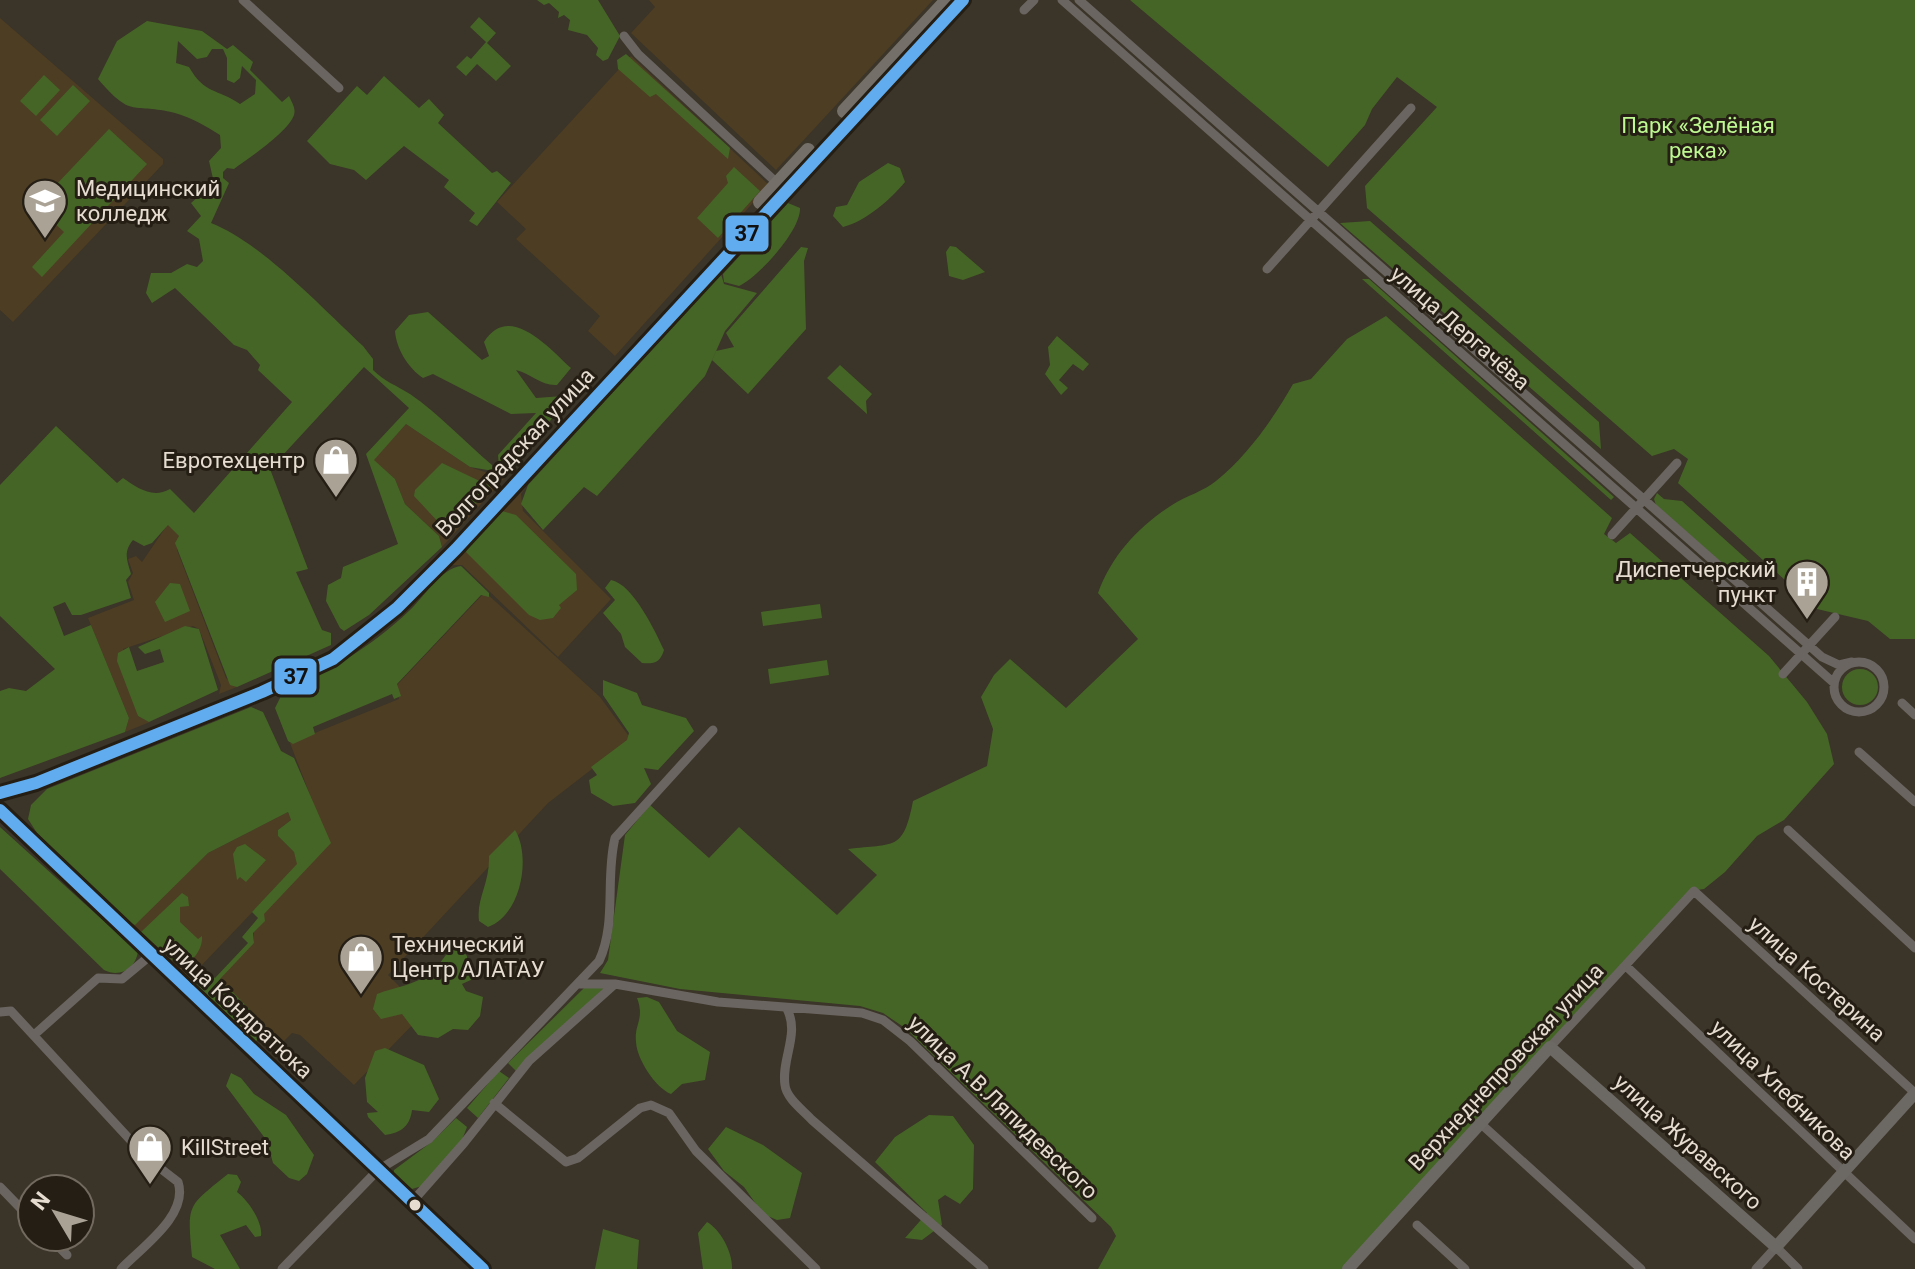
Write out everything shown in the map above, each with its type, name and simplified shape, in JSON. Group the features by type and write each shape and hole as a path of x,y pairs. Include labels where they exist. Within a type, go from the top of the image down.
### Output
{"main road":[{"name":"Волгоградская улица","path":"694,282 777,183 947,0"},
{"name":"Волгоградская улица","path":"0,792 36,783 262,692 343,652 386,619 446,559 694,282 963,0"},
{"name":"улица Кондратюка","path":"0,810 483,1269"}],"street":[{"path":"243,0 339,88"},
{"path":"1024,10 1034,0"},
{"name":"улица Дергачёва","path":"1062,0 1311,221 1640,504 1834,664 1852,662"},
{"name":"улица Дергачёва","path":"1079,0 1319,212 1834,683"},
{"path":"624,36 638,54 777,183"},
{"path":"1267,269 1411,108"},
{"path":"1612,535 1677,463"},
{"path":"1783,674 1835,617"},
{"path":"1852,662 1867,662 1880,672 1885,686 1877,705 1864,712 1850,711 1839,702 1834,683 1841,669 1852,662"},
{"path":"1902,703 1915,715"},
{"path":"282,1269 378,1170 429,1139 599,961 605,949 615,838 713,730"},
{"path":"1859,752 1915,802"},
{"path":"1788,830 1915,948"},
{"name":"Верхнеднепровская улица","path":"1348,1269 1694,891"},
{"name":"улица Костерина","path":"1694,891 1915,1093"},
{"path":"34,1035 98,978 122,979 151,955"},
{"name":"улица Хлебникова","path":"1626,966 1915,1239"},
{"name":"улица А.В.Ляпидевского","path":"579,984 615,984 718,1002 862,1013 892,1026 1092,1218"},
{"path":"412,1202 444,1168 529,1061 615,984"},
{"path":"787,1009 792,1029 785,1086 789,1095 812,1120 984,1269"},
{"path":"6,1012 34,1035 48,1055 147,1158 178,1182 181,1199 172,1216 121,1269"},
{"name":"улица Журавского","path":"1550,1047 1798,1269"},
{"path":"1756,1269 1915,1093"},
{"path":"494,1103 566,1162 578,1158 640,1108 651,1105 661,1108 675,1120 696,1151 816,1269"},
{"path":"1480,1123 1641,1269"},
{"path":"0,1187 16,1204"},
{"path":"1417,1225 1465,1269"}],"shaded area":[{"path":"649,0 933,0 776,170 631,33 655,7"},
{"name":"Медицинский колледж","path":"0,18 163,159 163,164 13,322 0,310"},
{"path":"631,56 769,185 615,356 588,331 600,316 516,239 526,229 497,202"},
{"path":"406,424 470,467 488,473 510,472 442,547 439,536 405,504 395,479 373,460"},
{"path":"526,487 521,494 523,511 611,599 558,657 462,565 452,565"},
{"path":"168,524 179,536 177,550 226,678 237,687 219,694 221,685 199,629 193,626 123,649 138,716 150,722 125,732 129,718 88,618 134,600 128,582 133,573 128,559 136,556 142,562"},
{"path":"485,592 600,697 631,739 548,803 388,975 425,1012 354,1085 300,1035 292,1033 282,1043 217,979 254,941 254,932 264,921 264,913 329,844 290,743 399,699 397,685"},
{"path":"288,812 291,820 278,830 278,836 294,852 298,864 200,967 192,983 130,924 208,853"}],"green space":[{"path":"537,0 598,0 620,36 608,59 603,61 596,55 598,48 587,35 568,30 570,20 564,15 558,18 559,12 549,3 544,5"},
{"name":"Парк «Зелёная река»","path":"1130,0 1915,0 1915,639 1890,639 1868,621 1817,609 1678,483 1688,459 1674,449 1652,456 1367,208 1365,186 1437,107 1397,77 1372,109 1365,125 1328,167"},
{"path":"479,17 496,33 487,43 511,66 496,81 477,64 466,76 456,67 467,56 471,59 486,42 470,27"},
{"path":"147,21 202,31 227,49 233,45 253,62 250,70 282,102 289,96 294,112 291,122 234,169 227,168 223,172 223,178 229,183 211,223 250,245 290,277 363,346 373,359 373,370 431,410 492,465 493,471 470,467 406,424 374,460 395,479 405,504 439,536 442,547 369,615 344,631 340,628 326,601 328,585 341,578 343,567 398,544 366,454 409,408 364,367 270,469 308,569 296,572 322,630 331,633 331,645 237,687 230,685 175,543 179,536 168,525 152,543 144,546 133,540 130,544 127,556 131,574 126,580 131,598 81,615 72,615 65,602 53,607 64,636 91,625 129,718 125,732 0,778 0,691 9,688 26,691 55,669 0,616 0,485 56,426 117,483 123,478 151,493 170,489 194,513 292,402 258,370 260,365 247,350 234,345 175,288 152,303 146,293 151,273 171,273 187,264 197,267 203,261 199,239 187,231 201,216 191,203 214,183 209,161 221,148 220,135 199,122 175,113 126,105 110,92 98,79 117,41","holes":["178,41 197,59 207,57 212,49 223,49 227,58 227,80 234,83 240,78 242,66 256,80 255,94 240,104 206,87 189,67 176,63"]},
{"path":"626,54 730,148 728,159 656,94 650,97 618,69 617,60"},
{"path":"44,75 60,90 36,116 20,101"},
{"path":"384,76 419,108 429,99 444,115 438,123 492,173 497,171 511,183 477,226 469,221 475,213 444,187 449,180 404,146 366,180 354,170 330,164 307,141 357,86 367,95"},
{"path":"73,85 90,101 57,136 40,120"},
{"path":"109,129 147,164 42,277 32,267 64,232 36,206"},
{"path":"888,163 900,168 905,182 877,209 843,227 833,216 836,207 847,205 859,182"},
{"path":"734,167 760,191 718,238 697,218 728,183 726,176"},
{"path":"788,203 800,208 798,218 777,252 739,286 724,282 723,274"},
{"path":"1370,221 1599,422 1601,449 1340,223"},
{"path":"950,246 956,247 985,272 963,280 949,276 946,252"},
{"path":"801,247 808,248 804,261 806,329 748,394 712,360 716,351 734,347 726,333"},
{"path":"721,274 724,284 757,293 725,331 705,376 597,496 584,487 543,530 521,504 528,485"},
{"path":"1362,279 1369,279 1614,497 1611,500"},
{"path":"428,312 482,360 489,356 484,342 494,331 505,326 517,327 541,341 571,368 557,385 546,384 516,370 536,398 563,396 565,400 540,435 508,467 499,466 498,455 536,413 511,414 433,374 423,378 418,374 400,351 395,331 409,315"},
{"path":"1386,316 1612,518 1604,534 1616,543 1630,533 1769,656 1807,702 1827,734 1834,764 1784,820 1757,836 1725,872 1704,889 1690,891 1342,1269 1098,1269 1116,1236 1111,1227 905,1028 883,1013 860,1006 680,989 600,973 608,960 625,835 650,805 709,858 739,827 837,915 877,875 848,849 894,842 905,829 913,801 987,766 993,729 981,697 994,675 1010,659 1066,708 1138,639 1098,593 1119,554 1137,532 1160,514 1211,485 1227,471 1259,436 1293,384 1311,379 1347,339"},
{"path":"1057,336 1089,364 1083,371 1073,364 1059,380 1068,388 1061,395 1045,374 1050,365 1048,347"},
{"path":"840,365 872,394 866,401 867,414 827,378"},
{"path":"442,463 490,486 489,491 450,529 442,526 414,496 415,490"},
{"path":"1657,493 1664,499 1682,501 1751,563 1724,565 1656,505 1654,499"},
{"path":"502,511 516,515 576,574 577,590 559,605 561,608 553,618 540,620 529,615 466,552 468,545"},
{"path":"461,566 489,593 489,597 481,595 397,684 401,696 394,699 392,694 313,727 315,734 293,744 288,741 275,708 281,696 363,648 410,610 440,577"},
{"path":"611,580 627,590 649,621 664,650 656,662 642,663 625,647 621,634 603,613 615,600 605,588"},
{"path":"170,583 180,584 190,611 165,622 155,602"},
{"path":"820,604 822,618 763,626 761,612"},
{"path":"185,626 199,629 218,690 149,722 138,716 117,661 118,653 129,647 137,671 164,662 160,649 145,654 138,647"},
{"path":"827,660 829,675 770,684 768,669"},
{"path":"1860,669 1873,674 1878,687 1873,700 1860,705 1847,700 1842,687 1847,674"},
{"path":"603,680 637,693 642,705 686,718 694,731 658,770 644,768 651,784 635,803 613,806 591,793 589,780 597,775 591,767 627,740 629,733 603,695"},
{"path":"251,707 263,712 281,751 294,758 331,843 264,914 265,921 253,933 254,943 220,979 265,1025 266,1033 256,1041 250,1040 192,983 200,967 215,978 248,943 242,937 258,918 252,912 297,864 294,852 278,836 278,830 291,820 288,812 208,853 135,925 127,922 37,833 28,819 31,805 47,789"},
{"path":"0,827 138,952 130,967 116,973 104,970 0,869"},
{"path":"515,830 522,855 520,885 508,911 488,927 479,921 479,913 489,856"},
{"path":"245,844 266,860 246,882 240,877 237,880 233,854 237,847"},
{"path":"182,893 188,897 189,906 180,907 180,922 198,939 202,936 196,955 181,968 141,932"},
{"path":"458,946 467,956 467,968 473,979 462,984 466,991 483,997 480,1016 468,1030 453,1029 438,1038 418,1035 402,1014 381,1019 373,1009 377,994 425,977 435,970 449,951"},
{"path":"584,988 604,988 516,1071 508,1063"},
{"path":"647,997 659,1002 677,1031 710,1052 705,1080 682,1084 671,1094 659,1086 648,1072 637,1049 636,1036 640,1016 637,998"},
{"path":"385,1048 424,1065 439,1099 429,1112 412,1110 404,1128 385,1135 368,1117 367,1113 378,1112 367,1102 365,1078 375,1051"},
{"path":"499,1071 509,1078 478,1118 467,1108"},
{"path":"231,1073 241,1078 254,1094 286,1115 314,1155 307,1174 299,1181 289,1178 273,1163 267,1141 226,1086"},
{"path":"929,1115 953,1116 974,1145 973,1189 960,1204 945,1195 938,1200 942,1225 922,1240 905,1238 927,1213 875,1162 895,1137"},
{"path":"456,1118 467,1127 462,1140 422,1186 412,1189 394,1174 394,1170 433,1141"},
{"path":"726,1127 763,1145 802,1173 790,1218 777,1220 763,1214 744,1187 724,1171 708,1149"},
{"path":"228,1174 237,1175 241,1182 237,1192 254,1212 261,1236 255,1237 246,1225 220,1235 240,1269 215,1269 192,1257 190,1216 204,1193"},
{"path":"707,1222 725,1242 732,1269 703,1269 698,1233"},
{"path":"603,1229 639,1240 637,1269 595,1269"}],"transit line":[{"name":"37","path":"0,793 36,783 262,692 333,659 397,608 456,549 963,0"},
{"name":"37","path":"0,810 483,1269"}],"place":[{"name":"Медицинский колледж","path":"45,240"},
{"name":"Евротехцентр","path":"336,499"},
{"name":"Диспетчерский пункт","path":"1807,621"},
{"name":"Технический Центр АЛАТАУ","path":"361,996"},
{"name":"KillStreet","path":"150,1186"}]}
